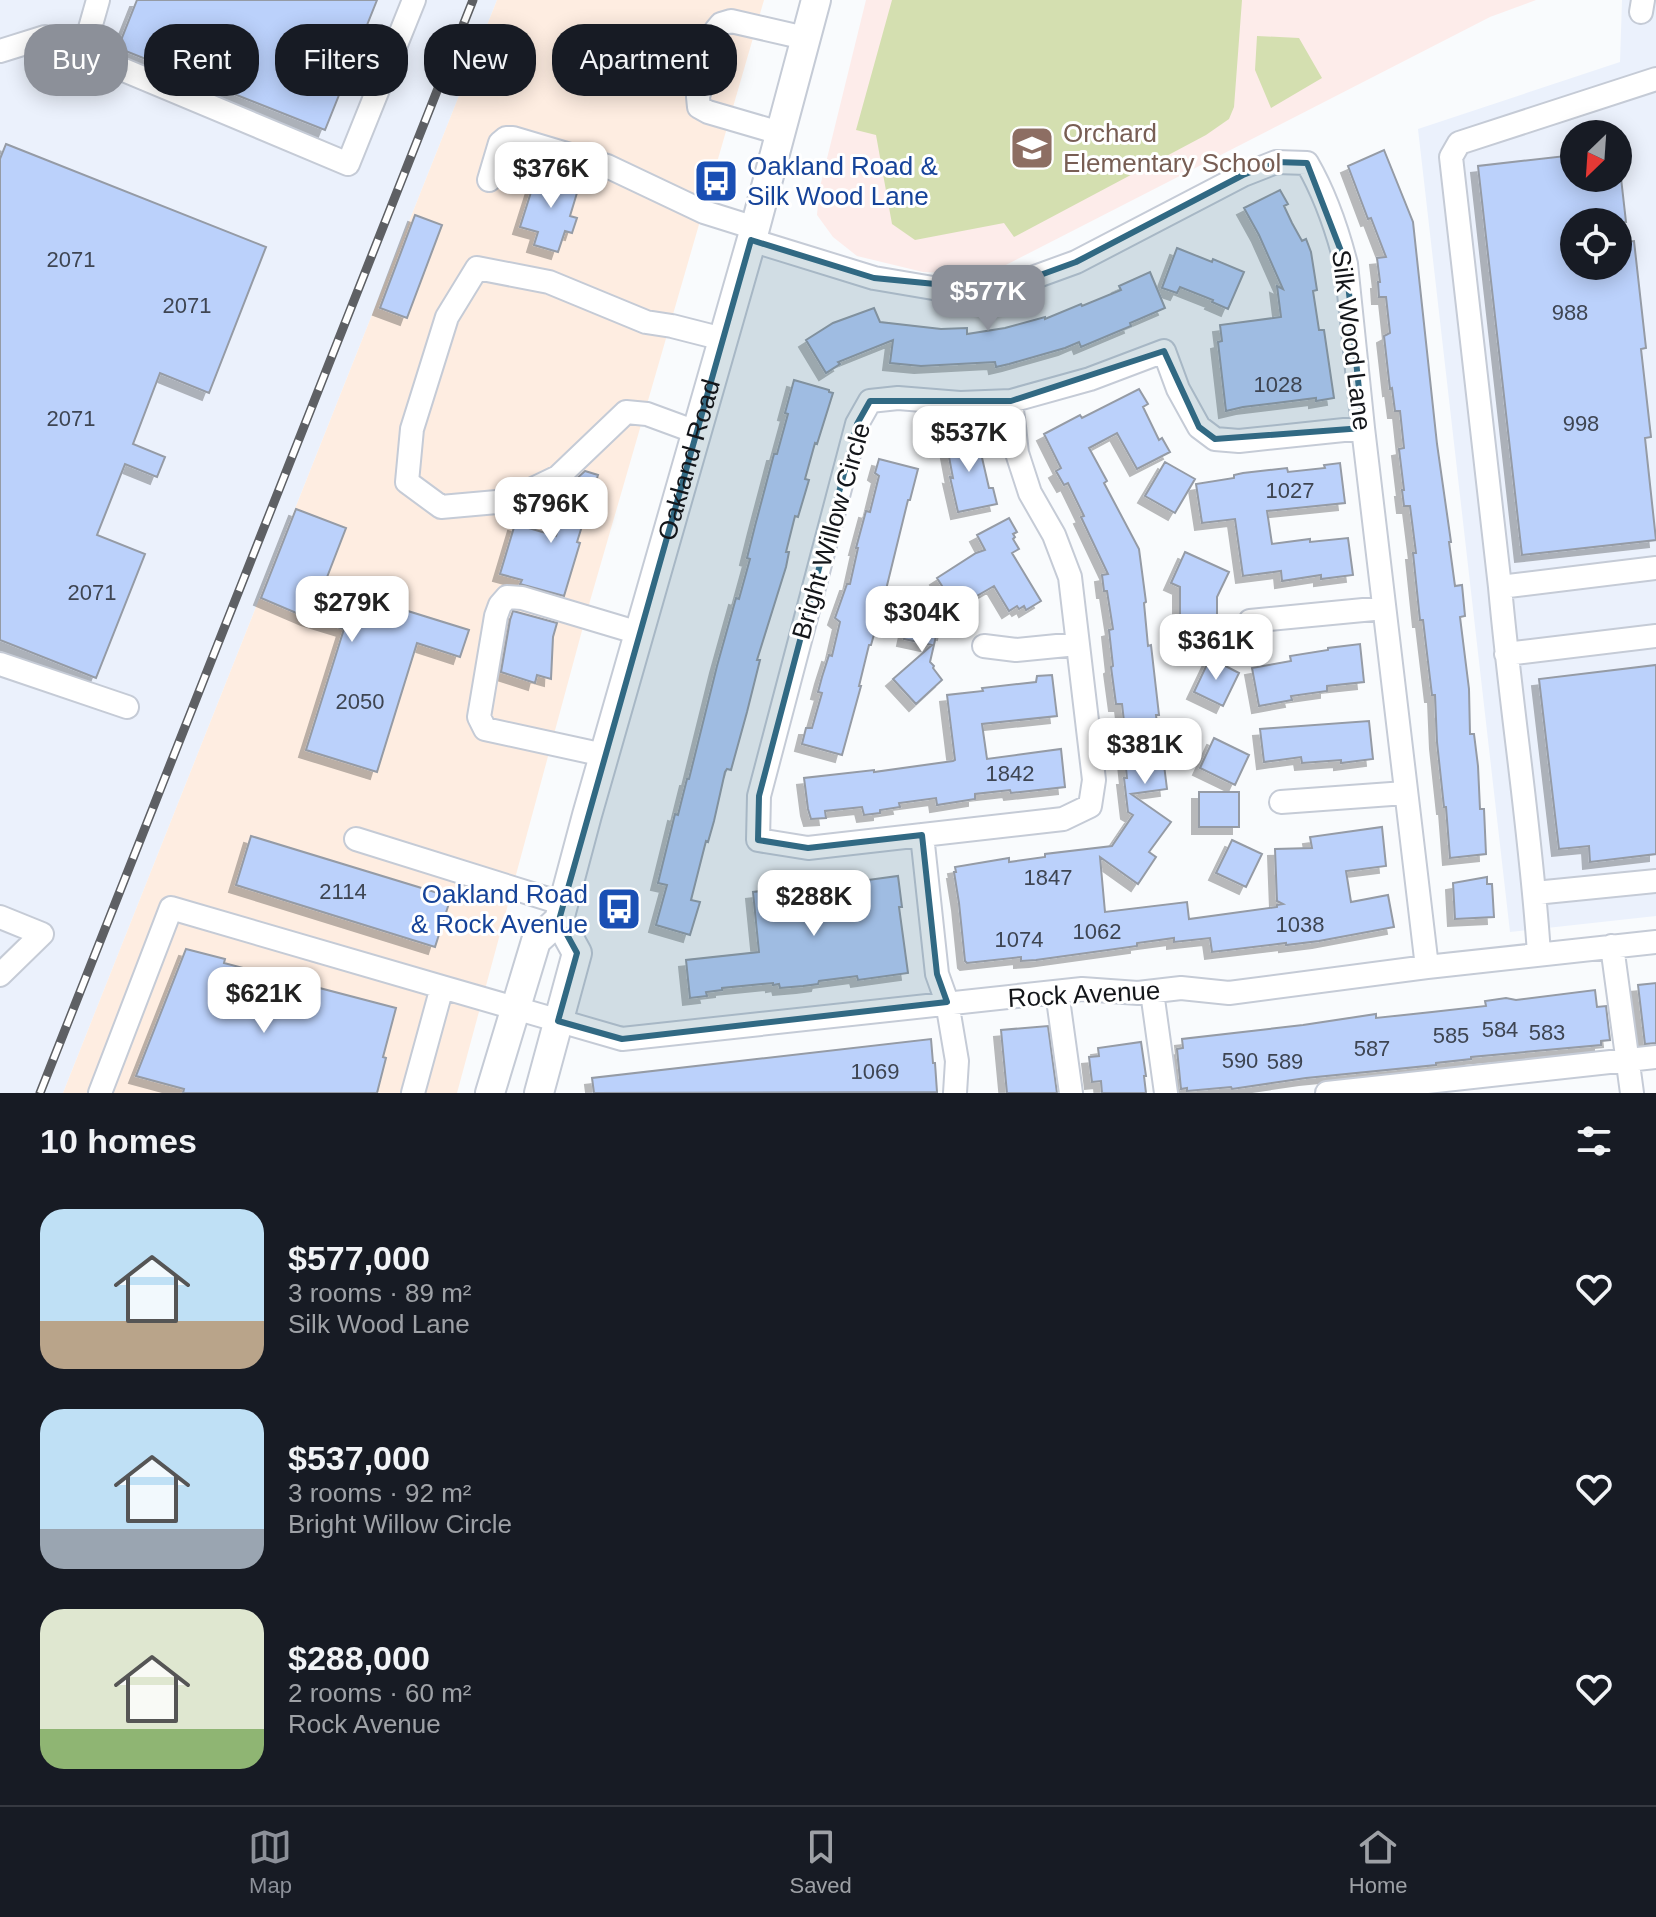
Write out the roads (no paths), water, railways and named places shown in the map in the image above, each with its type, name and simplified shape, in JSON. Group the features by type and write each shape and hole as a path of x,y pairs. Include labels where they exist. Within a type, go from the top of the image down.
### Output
{"main road":[{"name":"Oakland Road","path":"490,1093 536,941 562,912 816,0"},
{"path":"539,1093 577,953 562,912"}],"street":[{"path":"91,24 98,0"},
{"path":"128,72 348,164 414,0"},
{"path":"780,133 699,107 698,97 712,43 721,24 731,21 805,38"},
{"path":"0,51 24,44"},
{"path":"1539,954 1535,893 1451,157 1459,143 1656,79"},
{"path":"489,180 500,143 506,138 513,138 607,166 753,234"},
{"name":"Silk Wood Lane","path":"753,234 874,278 933,288 976,288 1021,282 1076,262 1243,175 1276,162 1307,163 1319,184 1346,264 1427,967"},
{"path":"696,432 647,414 626,412 558,477 508,501 441,507 407,482 412,429 447,317 477,268 549,282 646,322 723,339"},
{"path":"1011,401 1090,379 1164,351 1178,389 1199,427 1215,439 1239,441 1363,428"},
{"name":"Bright Willow Circle","path":"898,398 960,403 1011,401 1017,453 1030,493 1054,535 1070,577 1094,780 1090,806 1063,819 808,848 758,840 759,796 857,424 870,401 898,398"},
{"path":"1500,587 1656,568"},
{"path":"604,755 485,729 481,724 479,717 496,616 507,597 522,598 639,633"},
{"path":"1250,621 1384,608"},
{"path":"1506,654 1656,636"},
{"path":"984,646 1016,650 1077,644"},
{"path":"0,664 127,707"},
{"path":"1281,802 1405,793"},
{"path":"922,835 937,974 947,1002 957,1061 955,1093"},
{"path":"356,839 562,912"},
{"path":"1535,893 1656,881"},
{"name":"Rock Avenue","path":"100,1093 171,908 622,1039 1082,989 1138,993 1181,988 1229,993 1656,942"},
{"path":"0,917 42,934 0,975"},
{"path":"1612,946 1632,1093"},
{"path":"413,1093 442,987"},
{"path":"1057,992 1071,1093"},
{"path":"1152,992 1166,1093"},
{"path":"1327,1093 1656,1057"}],"railway":[{"path":"40,1093 473,0"}],"place":[{"name":"Orchard Elementary School","path":"1032,148"},
{"name":"Oakland Road & Silk Wood Lane","path":"716,181"},
{"name":"Oakland Road & Rock Avenue","path":"619,909"}]}
